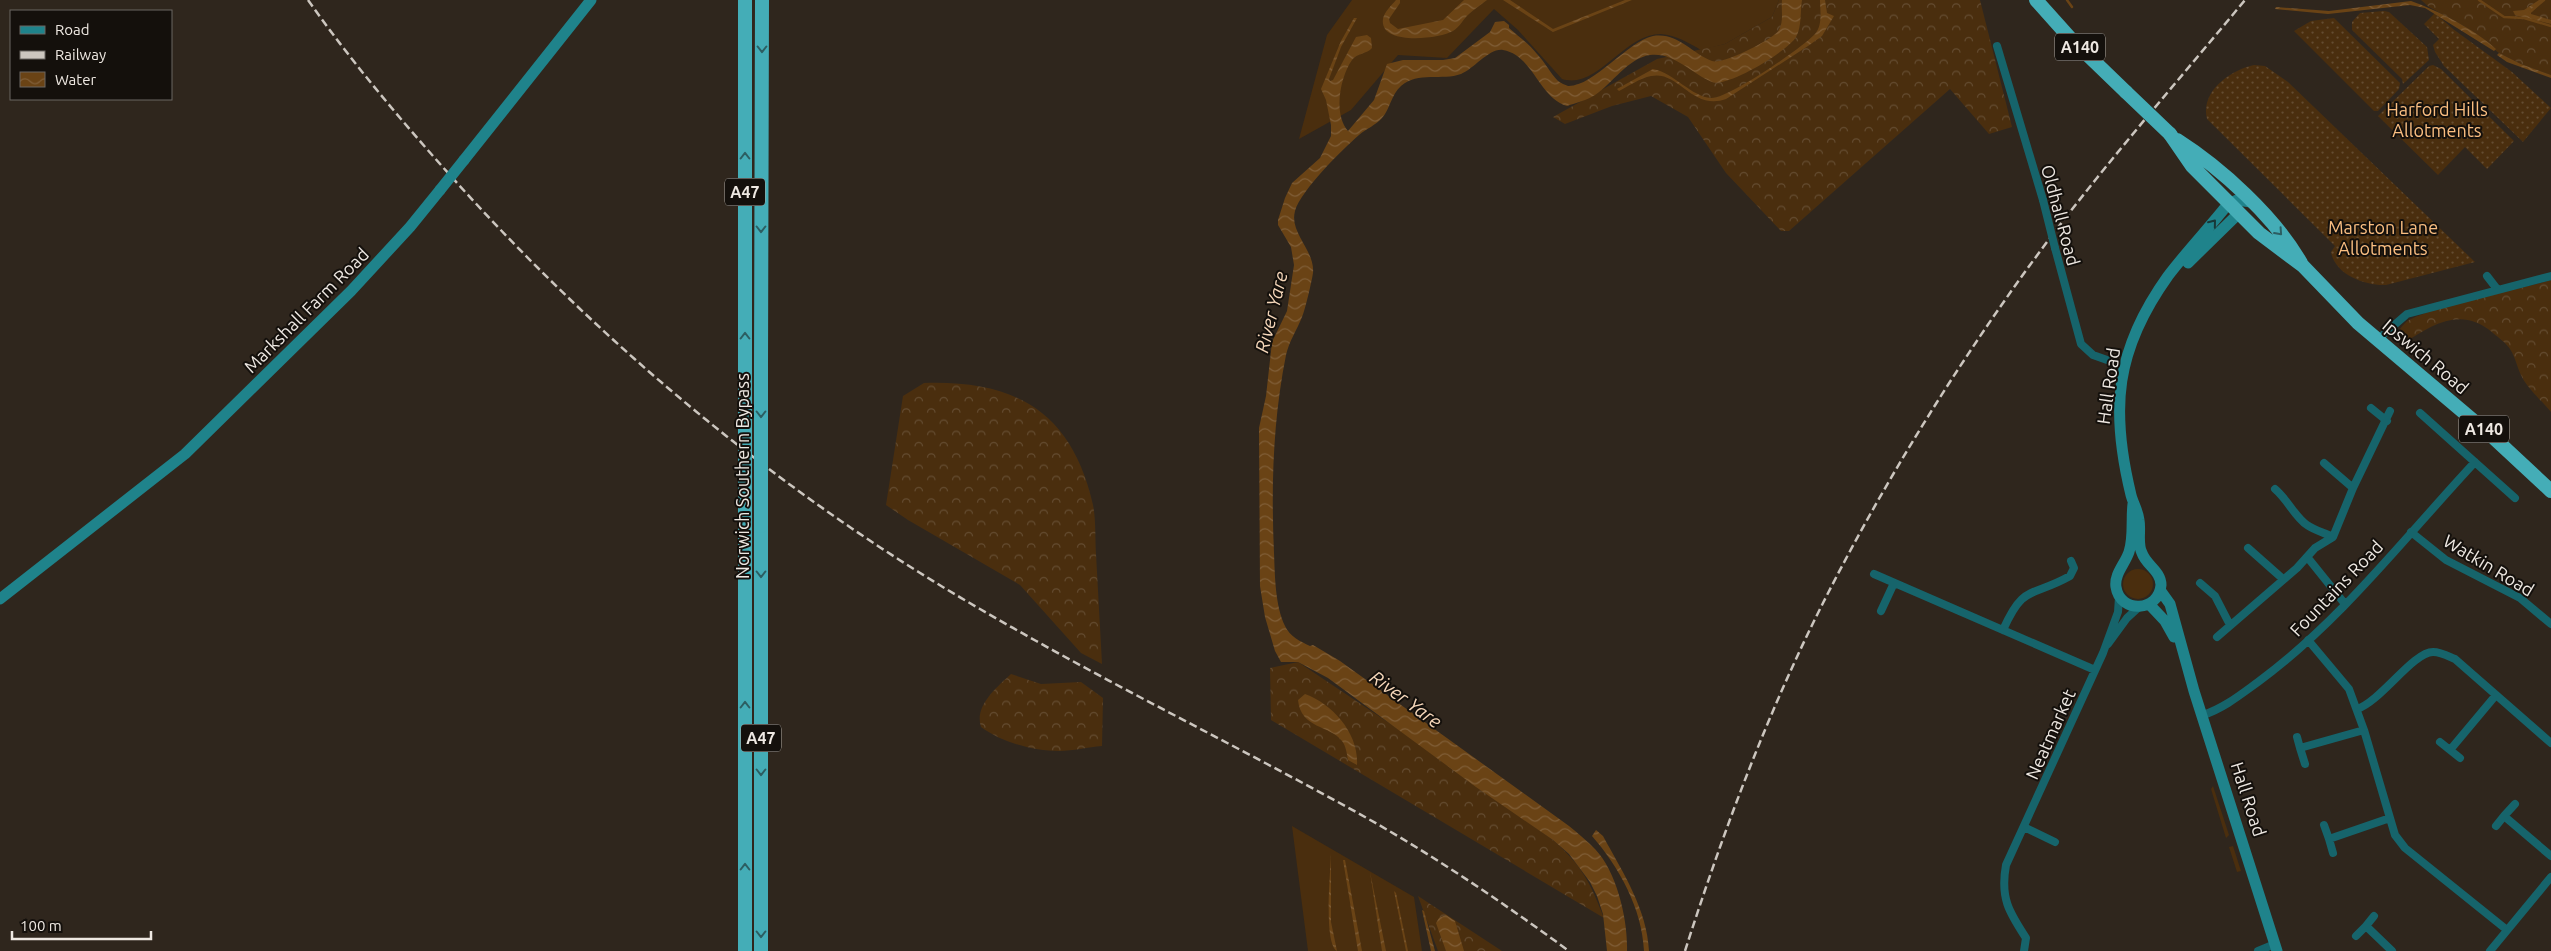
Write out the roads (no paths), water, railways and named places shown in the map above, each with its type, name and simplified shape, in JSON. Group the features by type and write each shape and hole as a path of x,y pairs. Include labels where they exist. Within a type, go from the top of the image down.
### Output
{"highway":[{"name":"Norwich Southern Bypass","path":"745,0 745,951"},
{"name":"Norwich Southern Bypass","path":"762,0 762,951"},
{"name":"Ipswich Road","path":"2036,0 2070,38 2170,134 2186,145 2284,253 2302,266 2377,340 2494,438 2551,491"},
{"name":"Ipswich Road","path":"2170,134 2192,166 2239,205"}],"street":[{"name":"Markshall Farm Road","path":"0,599 185,454 351,291 410,227 591,0"},
{"name":"Oldhall Road","path":"1997,46 2042,200 2081,344 2093,355 2124,366"},
{"name":"Hall Road","path":"2239,205 2149,306 2131,343 2124,366 2118,414 2123,464 2133,504 2139,518 2140,552 2158,575 2160,590 2170,604 2185,659 2276,948"},
{"path":"2487,276 2497,289"},
{"path":"2377,340 2407,314 2551,276"},
{"path":"2372,408 2387,421"},
{"path":"2218,637 2308,558 2315,548 2333,537 2353,488 2387,421 2390,411"},
{"path":"2420,413 2515,498"},
{"name":"Fountains Road","path":"2203,715 2231,702 2274,670 2308,640 2345,604 2475,462"},
{"path":"2324,463 2353,488"},
{"path":"2275,489 2287,499 2298,516 2308,526 2333,537"},
{"name":"Hall Road","path":"2133,504 2129,552 2115,582 2118,596 2131,606 2144,606 2165,621 2185,659"},
{"name":"Watkin Road","path":"2411,532 2446,560 2520,598 2551,624"},
{"path":"2248,548 2283,579"},
{"path":"2308,558 2345,604"},
{"path":"2002,630 2020,599 2032,590 2070,576 2074,568 2072,562"},
{"path":"2121,568 2136,562 2148,564"},
{"path":"1874,574 2095,670"},
{"path":"1881,611 1894,582"},
{"path":"2200,583 2215,596 2230,625"},
{"path":"2144,606 2160,590"},
{"name":"Neatmarket","path":"2024,951 2026,938 2007,907 2004,895 2003,883 2006,865 2103,653 2118,612 2118,596"},
{"name":"Neatmarket","path":"2103,653 2116,633 2144,606"},
{"path":"2308,640 2348,689 2357,709 2395,834 2405,848 2508,930"},
{"path":"2357,709 2378,696 2420,656 2431,652 2442,653 2455,659 2551,743"},
{"path":"2450,750 2496,695"},
{"path":"2300,748 2364,730"},
{"path":"2297,737 2305,764"},
{"path":"2440,742 2460,758"},
{"path":"2496,826 2514,804"},
{"path":"2504,816 2551,856"},
{"path":"2329,839 2390,818"},
{"path":"2324,825 2333,853"},
{"path":"2024,827 2055,842"},
{"path":"2490,951 2551,877"},
{"path":"2356,936 2374,916"},
{"path":"2366,926 2392,951"},
{"path":"2258,951 2276,948"}],"water":[{"path":"1396,0 1400,0 1400,3 1389,19 1390,23 1398,29 1443,20 1464,0 1487,0 1471,12 1453,31 1424,38 1411,38 1400,37 1384,28 1383,19 1386,11"},
{"path":"1503,0 1510,0 1553,29 1625,0 1632,0 1553,32"},
{"path":"1782,0 1802,0 1800,24 1796,37 1782,51 1757,67 1720,82 1712,82 1675,60 1659,55 1650,55 1642,57 1627,66 1595,95 1567,106 1557,102 1549,95 1522,60 1503,50 1492,52 1461,74 1446,77 1422,77 1408,81 1398,90 1382,118 1359,135 1313,182 1305,192 1295,211 1296,227 1313,265 1313,273 1303,314 1286,355 1278,404 1274,453 1273,528 1276,590 1279,609 1285,626 1296,638 1310,646 1313,645 1340,661 1569,826 1595,849 1603,859 1615,883 1626,925 1627,951 1607,951 1603,914 1597,896 1590,882 1569,854 1553,840 1476,787 1328,678 1298,662 1281,662 1275,651 1265,617 1260,586 1259,428 1266,396 1272,342 1287,311 1294,265 1291,247 1278,225 1278,220 1292,183 1320,158 1331,136 1331,125 1326,100 1321,89 1341,41 1354,18 1357,18 1341,47 1329,79 1330,81 1333,80 1356,37 1367,35 1371,38 1372,48 1352,60 1344,76 1340,106 1343,124 1348,131 1374,100 1387,64 1403,60 1443,60 1455,58 1490,32 1495,22 1504,21 1509,25 1509,28 1540,57 1552,75 1558,81 1568,86 1588,79 1632,46 1653,36 1670,37 1712,61 1737,55 1768,39 1779,30 1782,19"},
{"path":"1820,0 1825,0 1827,13 1834,16 1822,36 1726,99 1704,100 1670,79 1661,76 1647,77 1619,91 1617,89 1653,69 1661,71 1704,97 1720,96 1764,72 1815,34 1820,22"},
{"path":"2539,0 2544,0 2531,10 2531,14 2551,20 2551,24 2515,15 2513,11 2524,10"},
{"path":"2411,1 2456,21 2496,49 2494,51 2425,8 2410,5 2328,14 2275,9 2276,7 2329,11"},
{"path":"2499,53 2521,64 2551,75 2551,78 2507,62 2497,55"},
{"path":"1305,694 1325,705 1342,722 1354,742 1357,765 1348,760 1344,745 1337,736 1304,716 1298,700"},
{"path":"1596,830 1603,836 1633,892 1644,921 1649,951 1644,951 1639,919 1627,889 1611,861 1592,836"},
{"path":"1331,852 1331,922 1337,951 1330,934 1329,920"},
{"path":"1343,860 1345,860 1362,951 1358,951"},
{"path":"1370,872 1386,951 1382,951"},
{"path":"1394,891 1396,893 1408,951 1406,951"},
{"path":"1422,910 1424,911 1435,951 1431,951"},
{"path":"1446,915 1455,921 1464,951 1446,951 1436,923 1439,918"}],"waterway":[{"path":"2067,0 2072,7"},
{"path":"2479,0 2504,17 2524,18 2551,26"},
{"path":"2530,12 2544,0"}],"railway":[{"path":"308,0 358,67 394,110 449,174 508,237 569,298 632,356 697,412 765,466 835,517 906,564 980,609 1071,660 1376,823 1460,875 1569,951"},
{"path":"1685,951 1747,774 1783,687 1823,603 1894,473 1973,346 2030,265 2108,164 2245,0"}],"park label":[{"name":"Harford Hills Allotments","path":"2437,119"},
{"name":"Marston Lane Allotments","path":"2383,237"}],"water label":[{"name":"River Yare","path":"1271,312"},
{"name":"River Yare","path":"1406,699"}]}
